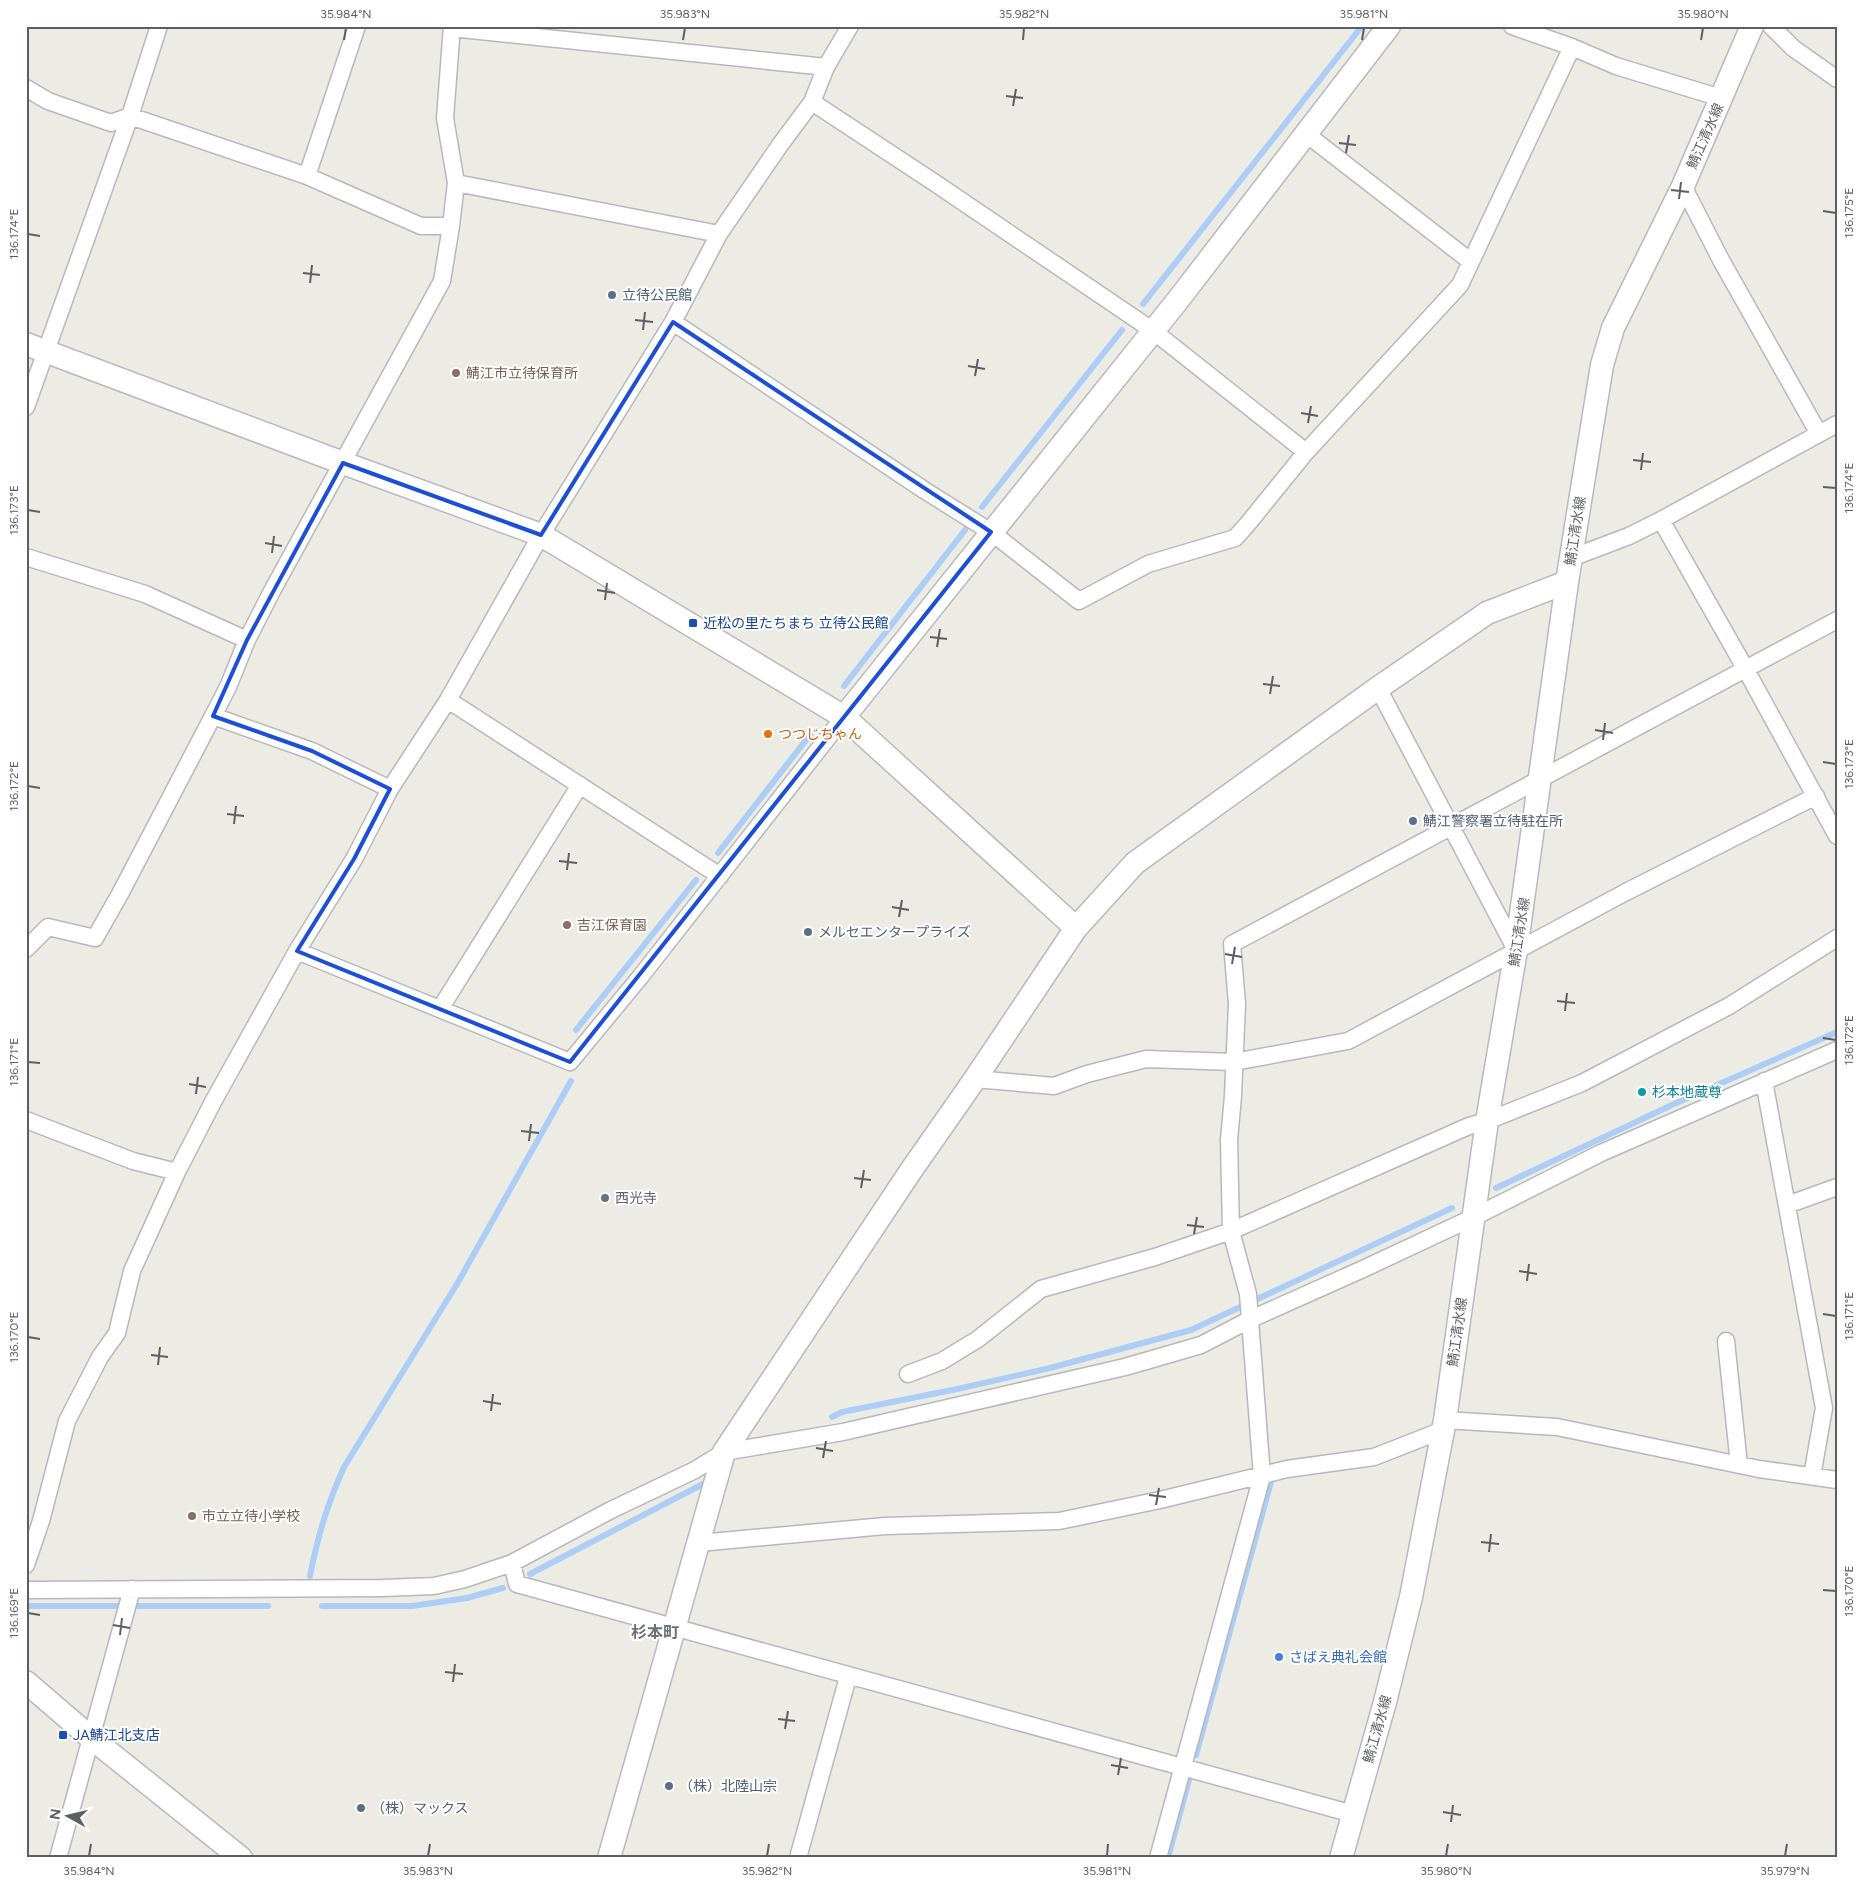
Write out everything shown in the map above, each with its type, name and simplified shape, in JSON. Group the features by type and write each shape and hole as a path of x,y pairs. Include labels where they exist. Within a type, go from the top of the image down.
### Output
{"street":[{"path":"26,407 37,347 130,116 159,26"},
{"path":"307,176 357,26"},
{"path":"26,1565 41,1521 67,1421 100,1357 117,1334 132,1271 176,1172 214,1100 296,950 354,859 390,789 448,700 541,535 673,322 719,234 780,144 812,102 826,67 850,26"},
{"path":"296,950 570,1062 642,976 844,717 1152,330 1178,300 1389,26"},
{"path":"1512,26 1572,47 1616,66 1721,98"},
{"name":"鯖江清水線","path":"1341,1858 1385,1702 1411,1598 1444,1425 1487,1120 1516,950 1567,582 1602,365 1613,328 1683,186 1752,26"},
{"path":"1771,26 1793,48 1837,79"},
{"path":"26,950 48,928 95,938 228,687 247,640 442,281 456,183 445,118 452,27 826,67"},
{"path":"673,322 924,490 991,532 1079,601 1148,564 1235,538 1306,452 1460,285 1572,47"},
{"path":"26,88 48,101 112,123 130,116 307,176 421,226 451,226"},
{"path":"812,102 1152,330 1306,452"},
{"path":"1305,133 1470,261"},
{"path":"456,183 719,234"},
{"path":"1683,186 1721,260 1819,434"},
{"path":"37,347 343,463 541,535 844,717 1076,928"},
{"path":"1571,558 1628,536 1661,520 1837,424"},
{"path":"1661,520 1837,836"},
{"path":"26,557 145,594 247,640"},
{"path":"609,1858 724,1452 910,1172 975,1080 1076,928 1135,863 1378,688 1487,613 1567,582"},
{"path":"1158,1858 1262,1476 1248,1294 1231,1231 1229,1140 1237,1004 1232,944 1837,620"},
{"path":"1378,688 1516,950"},
{"path":"448,700 720,876"},
{"path":"213,716 312,751 390,789"},
{"path":"440,1009 580,786"},
{"path":"975,1080 1054,1086 1087,1074 1146,1059 1234,1062 1348,1041 1626,892 1816,796"},
{"path":"908,1374 942,1361 978,1339 1041,1289 1155,1257 1231,1231 1469,1126 1582,1083 1729,1006 1837,938"},
{"path":"26,1590 129,1600 434,1586 465,1580 512,1563 612,1510 695,1470 724,1452 843,1432 1125,1367 1201,1345 1249,1316 1363,1269 1474,1217 1600,1153 1837,1050"},
{"path":"1764,1081 1787,1205 1830,1409 1812,1476"},
{"path":"26,1120 133,1161 176,1172"},
{"path":"1787,1205 1837,1187"},
{"path":"1726,1341 1739,1465"},
{"path":"699,1543 885,1526 1058,1521 1287,1469 1374,1457 1444,1425 1557,1427 1739,1465 1837,1480"},
{"path":"512,1563 517,1584 848,1677 1352,1814"},
{"path":"58,1858 129,1600"},
{"path":"798,1858 848,1677"},
{"path":"26,1682 90,1737 241,1858"}],"highlighted area":[{"path":"673,322 991,532 570,1062 297,951 354,859 390,789 312,751 213,716 247,640 343,463 541,535"}],"waterway":[{"path":"1143,304 1362,26"},
{"path":"982,507 1122,330"},
{"path":"844,686 965,530"},
{"path":"718,853 813,731"},
{"path":"576,1030 696,880"},
{"path":"1496,1188 1674,1104 1837,1032"},
{"path":"310,1576 324,1520 344,1467 457,1284 571,1081"},
{"path":"832,1417 842,1412 1050,1368 1191,1330 1452,1208"},
{"path":"1196,1755 1271,1482"},
{"path":"530,1574 703,1484"},
{"path":"322,1606 412,1606 467,1598 503,1588"},
{"path":"26,1606 268,1606"},
{"path":"1168,1858 1189,1780"}],"place":[{"name":"立待公民館","path":"612,295"},
{"name":"鯖江市立待保育所","path":"456,373"},
{"name":"近松の里たちまち 立待公民館","path":"693,623"},
{"name":"つつじちゃん","path":"768,734"},
{"name":"鯖江警察署立待駐在所","path":"1413,821"},
{"name":"吉江保育園","path":"567,925"},
{"name":"メルセエンタープライズ","path":"808,932"},
{"name":"杉本地蔵尊","path":"1642,1092"},
{"name":"西光寺","path":"605,1198"},
{"name":"市立立待小学校","path":"192,1516"},
{"name":"さばえ典礼会館","path":"1279,1657"},
{"name":"JA鯖江北支店","path":"63,1735"},
{"name":"（株）北陸山宗","path":"669,1786"},
{"name":"（株）マックス","path":"361,1808"}],"district":[{"name":"杉本町","path":"655,1632"}]}
